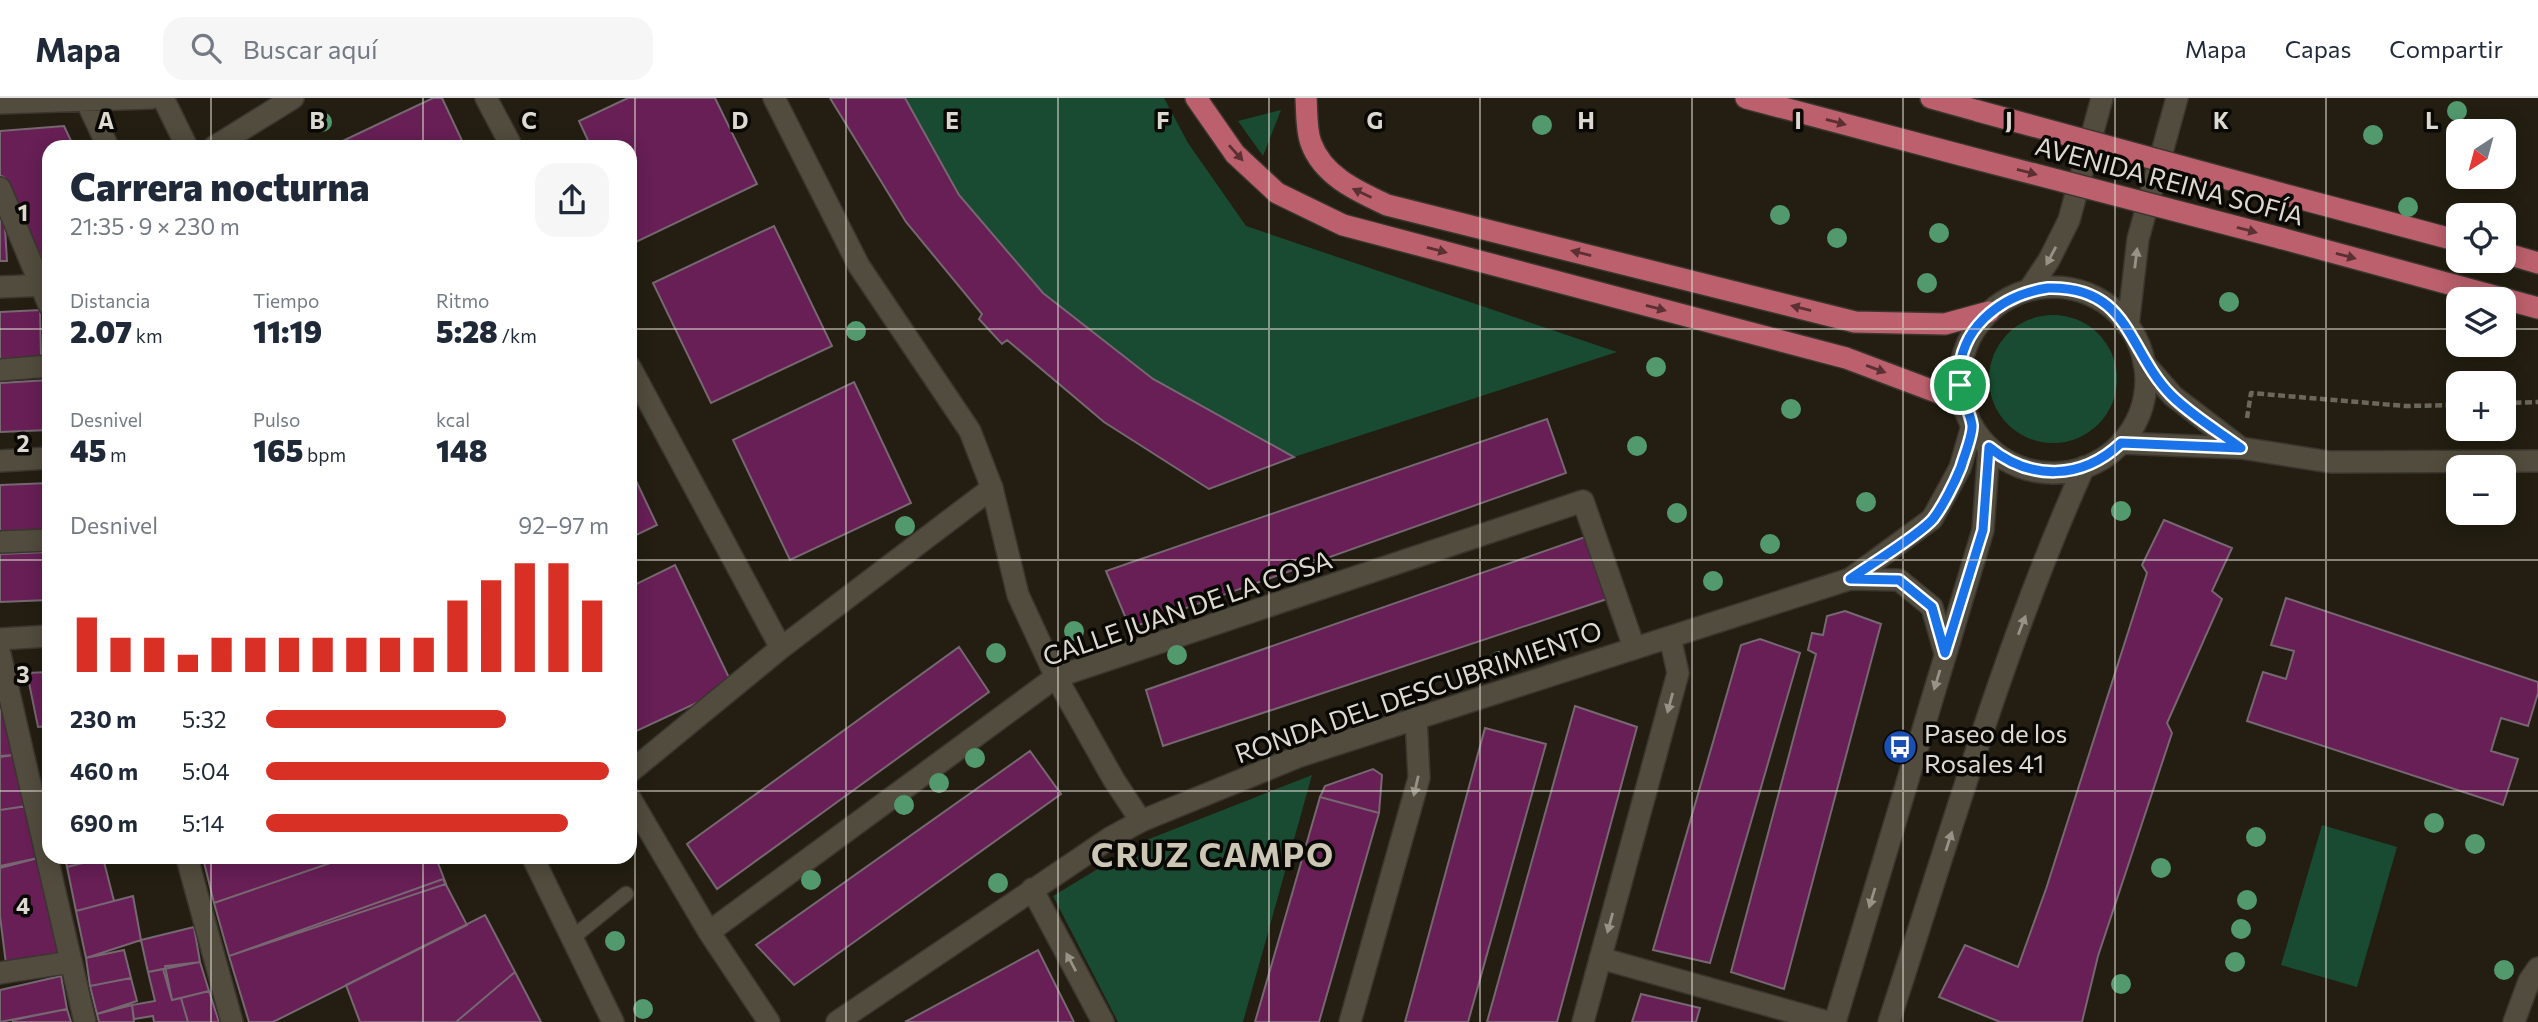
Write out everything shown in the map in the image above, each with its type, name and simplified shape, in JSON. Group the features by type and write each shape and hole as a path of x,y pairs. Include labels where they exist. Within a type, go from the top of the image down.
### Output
{"highway":[{"path":"1196,98 1235,154 1278,193 1343,225 1846,358 1963,402"},
{"path":"1306,98 1310,142 1328,169 1347,186 1387,205 1855,322 1945,324 1989,312"},
{"name":"AVENIDA REINA SOFÍA","path":"1746,98 2538,307"},
{"name":"AVENIDA REINA SOFÍA","path":"1931,98 2446,238"},
{"path":"2516,256 2538,262"}],"street":[{"path":"0,103 151,98"},
{"path":"163,98 184,140"},
{"path":"225,140 293,98"},
{"path":"486,98 508,140"},
{"path":"774,98 859,265 970,431 992,488 1018,595 1056,677 1114,780 1142,821"},
{"path":"2029,290 2049,260 2069,220 2102,98"},
{"path":"2128,326 2138,239 2177,98"},
{"path":"86,100 104,140"},
{"path":"1,193 42,283"},
{"path":"0,287 42,292"},
{"path":"2144,363 2146,386 2142,406 2121,443 2105,457 2084,467 2063,472 2037,471 2008,461 1989,447 1972,426 1963,402 1960,377 1962,358 1972,335 1989,312 2005,300 2029,290 2057,287 2083,292 2105,304 2128,326 2144,363 2173,396 2241,448"},
{"path":"0,370 42,367"},
{"path":"637,380 781,648"},
{"path":"1850,579 1932,519 1960,468 1972,426"},
{"path":"2121,443 2241,448 2330,462 2538,461"},
{"path":"1835,1022 1983,530 1989,447"},
{"path":"0,461 42,458"},
{"path":"1889,1022 2003,676 2065,510 2084,467"},
{"path":"637,766 781,648 992,488"},
{"name":"CALLE JUAN DE LA COSA","path":"709,932 1056,677 1583,501 1634,648"},
{"path":"0,542 42,540"},
{"name":"RONDA DEL DESCUBRIMIENTO","path":"837,1022 858,1015 1032,889 1110,838 1142,821 1300,755 1850,579 1899,580 1932,607 1945,653"},
{"path":"0,639 42,636"},
{"path":"1583,1022 1678,673 1670,637"},
{"path":"0,654 42,836"},
{"path":"1350,1022 1419,778 1416,718"},
{"path":"637,810 709,932 769,1022"},
{"path":"48,864 85,1022"},
{"path":"189,864 232,1022"},
{"path":"536,864 613,1022"},
{"path":"1032,889 1103,1022"},
{"path":"1601,958 1828,1022"},
{"path":"0,973 71,962"},
{"path":"2514,1022 2529,981 2538,968"}],"lane":[{"path":"572,938 626,894"}],"path":[{"path":"2241,448 2251,393 2404,406 2446,405"},
{"path":"2516,403 2538,402"}],"green space":[{"path":"905,98 1164,98 1188,143 1246,226 1617,352 1294,457 1153,379 1043,293 959,195"},
{"path":"1281,110 1263,156 1238,121"},
{"path":"2053,315 2077,320 2098,334 2112,355 2117,379 2112,403 2098,424 2077,438 2053,443 2029,438 2008,424 1994,403 1989,379 1994,355 2008,334 2029,320"},
{"path":"1312,775 1243,1022 1118,1022 1053,896 1144,841"},
{"path":"2322,825 2397,847 2357,987 2281,965"}],"building":[{"path":"433,98 442,98 462,140 345,140"},
{"path":"628,98 715,98 757,184 637,242 637,140 588,140 579,121"},
{"path":"830,98 905,98 959,195 1043,293 1153,379 1294,457 1209,489 1104,422 1007,340 1002,344 979,319 982,314 906,222"},
{"path":"64,126 71,140 42,140 42,259 36,247 29,243 27,226 5,178 0,175 0,131"},
{"path":"0,212 4,212 7,261 0,261"},
{"path":"774,226 832,346 711,403 653,283"},
{"path":"40,310 41,357 0,359 0,312"},
{"path":"42,380 42,430 0,432 0,383"},
{"path":"854,382 911,503 790,560 733,440"},
{"path":"1547,419 1566,473 1130,628 1106,571"},
{"path":"42,483 42,531 0,533 0,485"},
{"path":"637,483 657,525 637,535"},
{"path":"2164,520 2232,548 2212,591 2222,599 2167,723 2172,733 2098,956 2082,1022 2000,1022 1939,997 1965,945 2018,967 2046,889 2147,573 2142,565"},
{"path":"1585,537 1607,599 1163,746 1146,690"},
{"path":"42,552 42,600 0,602 0,554"},
{"path":"675,565 733,686 637,731 637,584"},
{"path":"2286,598 2538,682 2538,693 2528,726 2501,718 2491,751 2518,759 2503,805 2247,721 2263,672 2286,679 2294,651 2271,645"},
{"path":"1845,611 1881,624 1784,989 1731,972 1816,654 1808,650 1812,633 1823,635 1827,616"},
{"path":"1760,639 1800,653 1710,963 1653,950 1741,645"},
{"path":"959,647 989,692 717,889 687,844"},
{"path":"42,672 42,727 38,727 27,673"},
{"path":"0,699 14,755 0,756"},
{"path":"1575,706 1637,727 1557,1022 1487,1022"},
{"path":"1485,728 1546,744 1468,1022 1405,1022"},
{"path":"1030,751 1061,794 794,985 756,945"},
{"path":"14,755 27,806 0,810 0,757"},
{"path":"1373,769 1382,775 1379,813 1320,797 1325,786"},
{"path":"1320,797 1379,813 1319,1022 1255,1022"},
{"path":"27,806 38,858 0,866 0,810"},
{"path":"38,858 61,963 7,972 0,916 0,868"},
{"path":"105,864 114,901 76,911 67,867"},
{"path":"204,864 328,864 214,903"},
{"path":"328,864 438,864 446,884 229,956 214,903"},
{"path":"443,879 467,925 273,1022 249,1022 229,956"},
{"path":"133,896 141,940 86,958 76,911"},
{"path":"485,915 515,972 456,1022 360,1022 346,985"},
{"path":"194,927 200,962 148,972 141,940"},
{"path":"124,950 131,978 90,986 86,958"},
{"path":"1038,950 1074,1022 905,1022"},
{"path":"200,962 209,991 172,1000 165,966"},
{"path":"163,969 172,1000 181,998 188,1022 154,1022 153,1016 134,1019 132,1005 155,1001 148,972"},
{"path":"515,972 541,1022 456,1022"},
{"path":"61,976 67,1009 0,1022 0,990"},
{"path":"131,978 137,1001 97,1014 90,986"},
{"path":"209,991 219,1022 188,1022 181,998"},
{"path":"1641,994 1700,1008 1696,1022 1632,1022"},
{"path":"132,1005 134,1022 99,1022 97,1014"},
{"path":"67,1009 71,1022 13,1022 13,1020"}],"place":[{"name":"Paseo de los Rosales 41","path":"1900,747"}],"district":[{"name":"CRUZ CAMPO","path":"1213,853"}],"route":[{"path":"2057,287 2073,289 2096,298 2118,314 2137,341 2144,363 2173,396 2241,448 2121,443 2105,457 2084,467 2063,472 2047,472 2017,465 1989,447 1983,530 1945,653 1932,607 1899,580 1850,579 1932,519 1960,468 1972,426 1960,385 1962,358 1967,344 1980,322 1996,306 2029,290 2057,287"}]}
